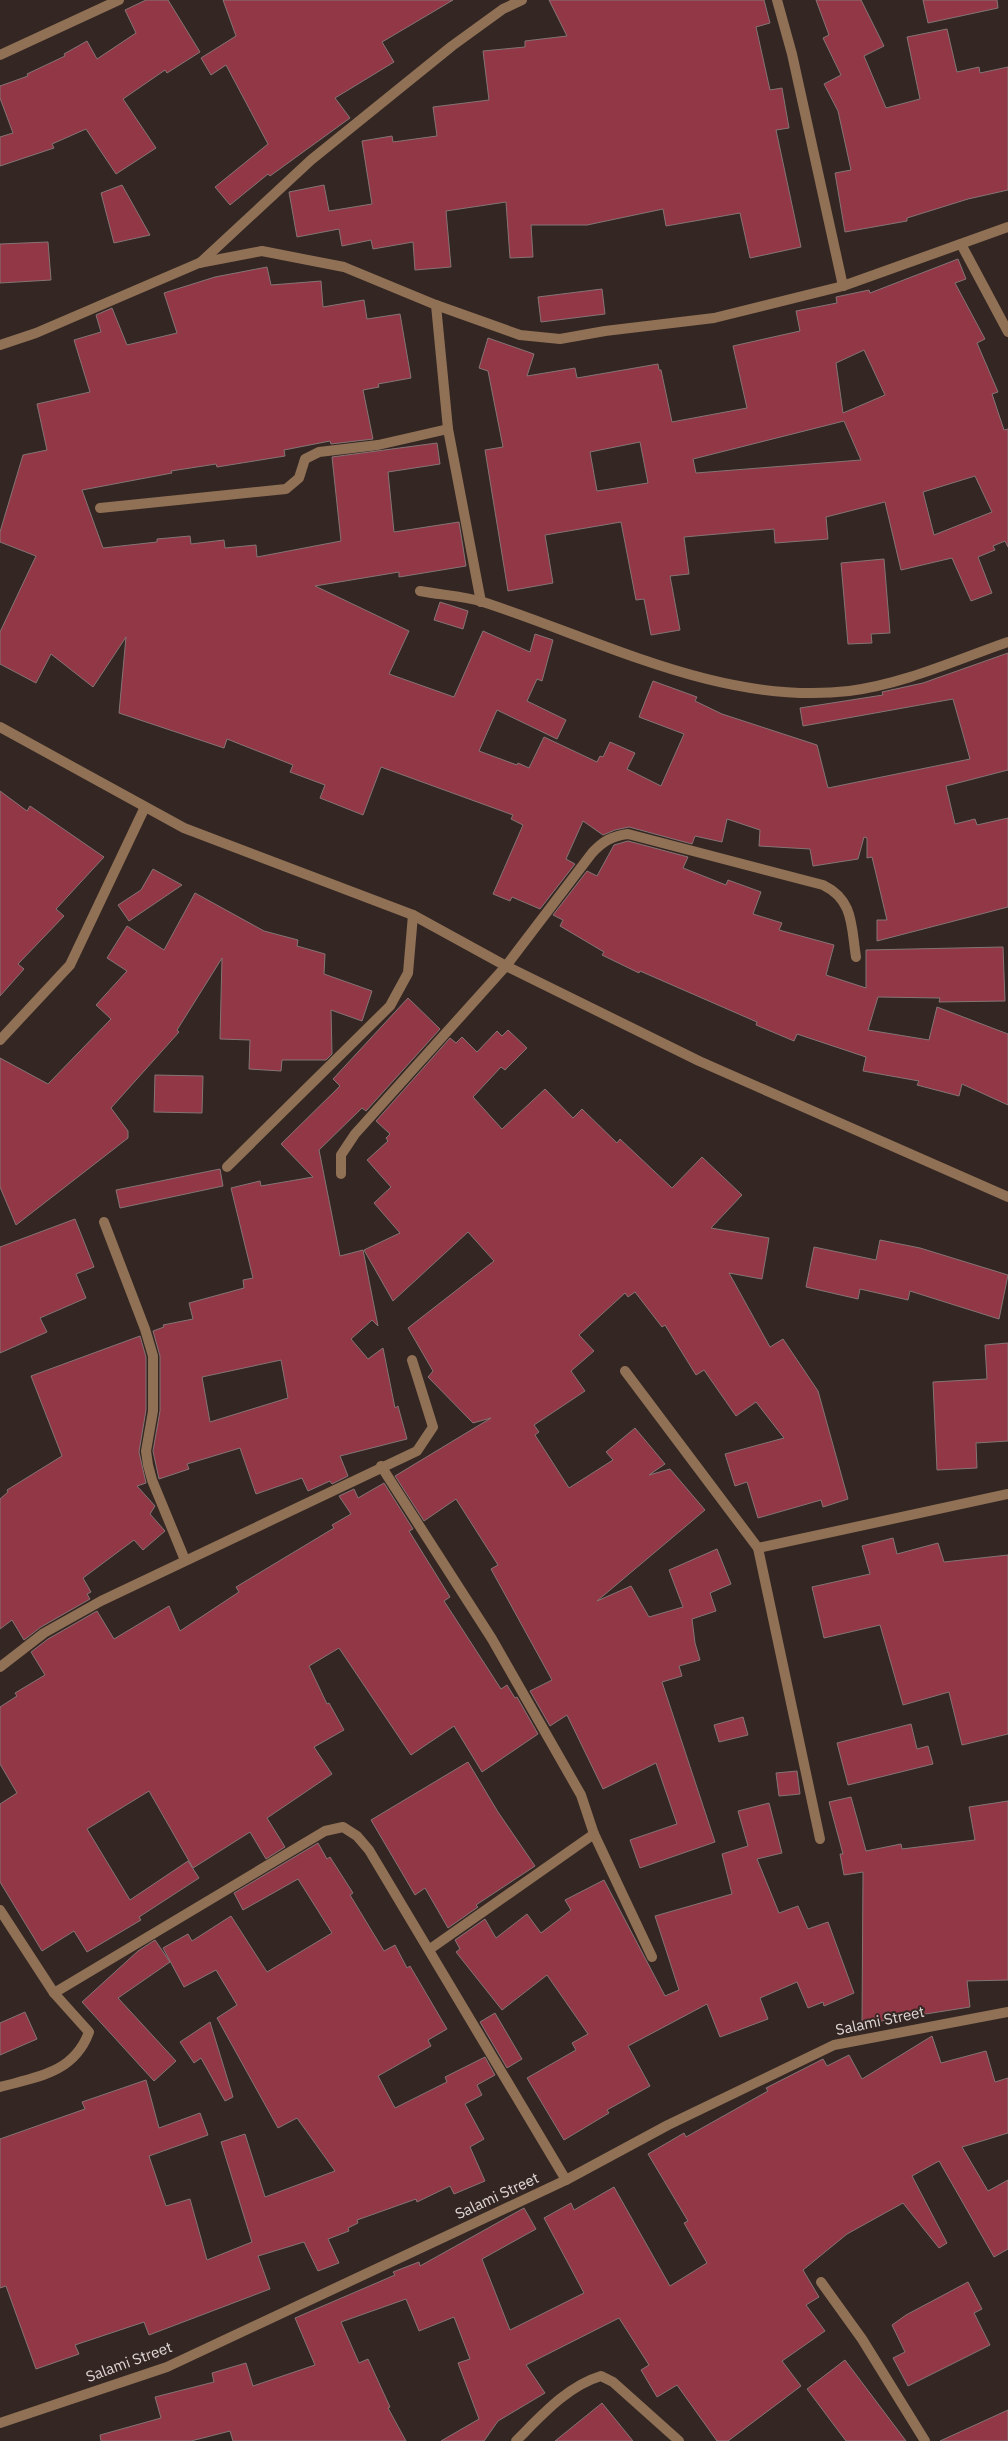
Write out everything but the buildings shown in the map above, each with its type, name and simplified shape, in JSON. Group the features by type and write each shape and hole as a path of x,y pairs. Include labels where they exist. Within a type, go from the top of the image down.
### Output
{"street":[{"path":"0,55 119,0"},
{"path":"199,263 311,160 452,46 503,9 522,0"},
{"path":"777,0 792,54 843,286"},
{"path":"0,345 36,333 199,263 262,252 344,267 436,305 520,335 560,339 605,331 714,318 843,286 1008,227"},
{"path":"961,244 1008,332"},
{"path":"436,305 448,429 481,602"},
{"path":"100,508 286,489 299,478 306,459 319,452 378,445 448,429"},
{"path":"420,592 481,602 656,664 729,684 796,694 849,691 899,680 1008,642"},
{"path":"0,727 184,828 413,916 506,966 699,1061 1008,1197"},
{"path":"0,1040 70,965 145,807"},
{"path":"341,1174 341,1155 355,1134 506,966 601,843 614,836 628,834 823,885 842,898 849,914 856,957"},
{"path":"227,1167 390,1006 408,973 413,916"},
{"path":"104,1222 145,1329 152,1356 153,1411 146,1451 148,1465 152,1480 185,1560"},
{"path":"0,1667 52,1628 101,1601 381,1466 417,1451 427,1439 433,1427 412,1360"},
{"path":"625,1371 758,1548 820,1839"},
{"path":"381,1466 492,1639 581,1795 594,1834 652,1957"},
{"path":"758,1548 1008,1494"},
{"path":"54,1993 325,1831 343,1827 357,1836 369,1850 430,1949 566,2180"},
{"path":"430,1949 594,1834"},
{"path":"0,1910 54,1993 89,2032 83,2047 71,2060 46,2075 0,2087"},
{"name":"Salami Street","path":"0,2423 167,2367 566,2180 668,2125 834,2045 893,2032 1008,2012"},
{"path":"821,2282 862,2339 925,2441"},
{"path":"516,2441 548,2409 587,2380 601,2376 613,2382 679,2441"}]}
